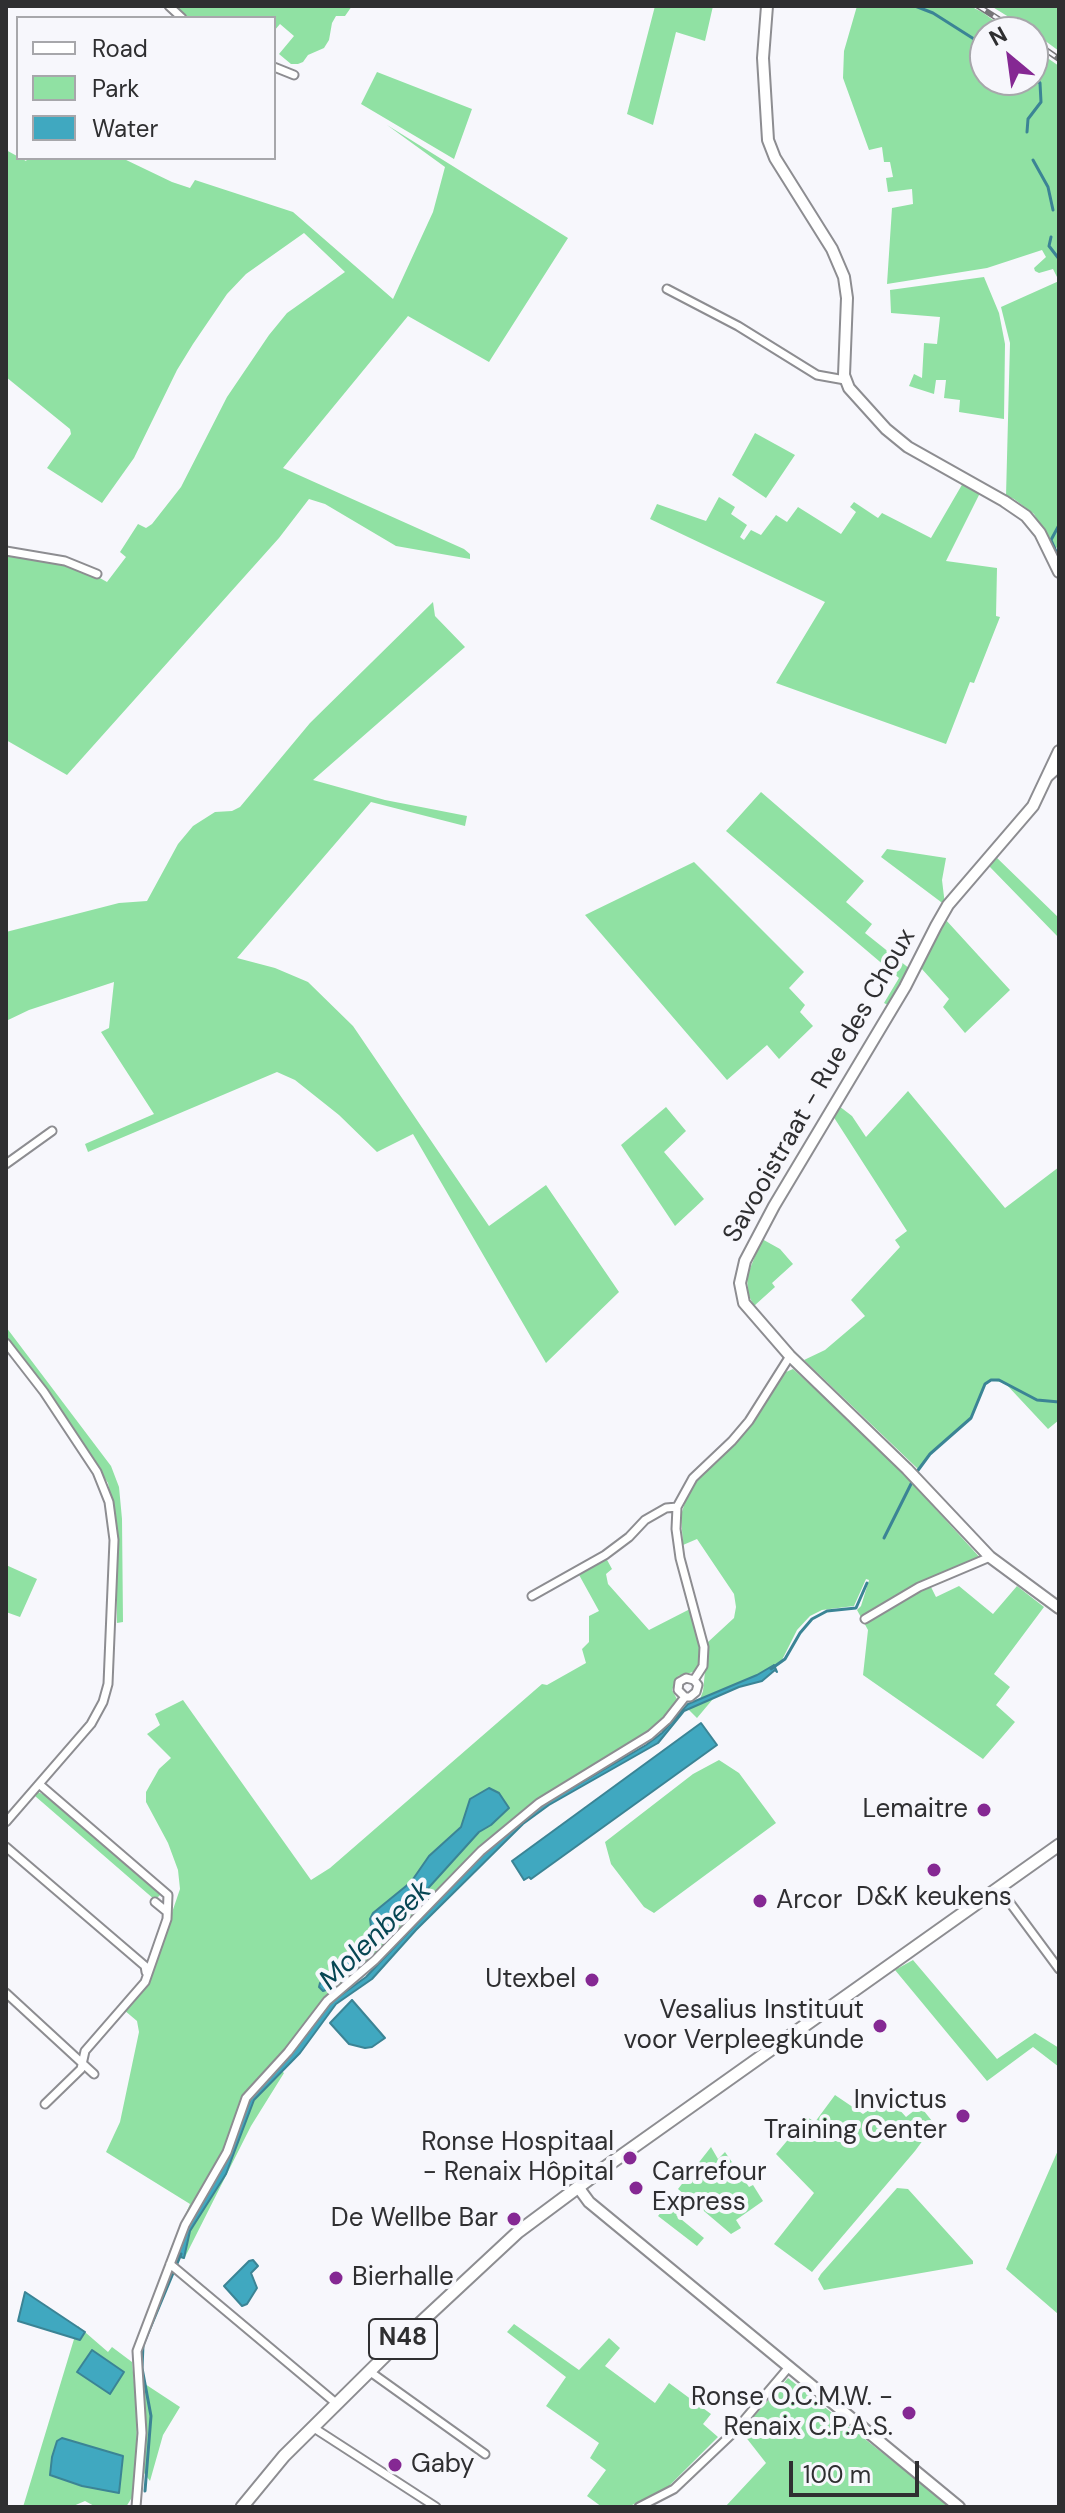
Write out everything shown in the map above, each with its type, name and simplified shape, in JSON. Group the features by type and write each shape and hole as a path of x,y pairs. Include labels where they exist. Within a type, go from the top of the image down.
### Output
{"main road":[{"path":"767,6 763,58 768,140 775,158 832,249 844,277 847,298 845,380 866,409 908,447 1026,516 1040,533 1059,572"},
{"name":"Savooistraat - Rue des Choux","path":"1059,751 1033,806 942,915 905,987 792,1173 745,1261 740,1283 744,1303 790,1356 920,1482 990,1557 1059,1608"},
{"name":"N48","path":"243,2507 284,2456 496,2250 578,2187 1059,1845"},
{"path":"578,2187 589,2202 959,2507"}],"street":[{"path":"276,68 294,75"},
{"path":"667,289 738,326 817,375 845,380"},
{"path":"6,551 65,561 97,574"},
{"name":"Savooistraat - Rue des Choux","path":"1049,777 1059,768"},
{"path":"6,1164 52,1131"},
{"path":"6,1343 44,1392 97,1472 107,1494 114,1536 106,1693 91,1724 6,1822"},
{"path":"136,2507 142,2433 137,2351 185,2225 227,2152 246,2098 288,2052 327,2001 375,1960 514,1821 639,1744 667,1720 685,1697 693,1695 703,1666 704,1647 680,1558 677,1507 693,1478 749,1421 790,1356"},
{"path":"532,1596 605,1555 645,1520 666,1508 677,1507"},
{"path":"865,1619 919,1587 990,1557"},
{"path":"685,1697 678,1690 679,1682 686,1678 696,1683"},
{"path":"39,1784 168,1895 167,1919 145,1982 85,2051 84,2064 45,2104"},
{"path":"6,1847 145,1966 147,1974"},
{"path":"999,1888 1059,1969"},
{"path":"155,1902 166,1911"},
{"path":"6,1993 94,2074"},
{"path":"172,2265 337,2404"},
{"path":"639,2507 674,2489 734,2432 789,2367"},
{"path":"369,2371 485,2454"},
{"path":"314,2428 436,2507"}],"green space":[{"path":"176,6 352,6 345,16 336,16 324,48 308,55 298,64 291,64 279,54 294,36 280,24 276,29 276,16 187,16"},
{"path":"655,6 713,6 705,41 676,32 653,125 627,114"},
{"path":"857,6 970,6 988,16 969,16 969,96 1049,96 1049,59 1059,66 1059,281 1053,269 1039,273 1035,271 1034,268 1046,257 1042,250 987,268 887,284 892,208 913,204 912,189 888,192 886,178 893,177 890,162 884,162 882,147 869,150 843,78 844,51"},
{"path":"991,6 1059,6 1059,51 1049,44 1049,16 1007,16"},
{"path":"377,72 472,109 454,159 361,104"},
{"path":"387,125 568,238 489,362 408,316 283,468 464,549 470,554 470,559 396,546 325,504 309,499 279,538 67,775 6,740 6,555 82,568 107,582 126,557 120,552 138,524 146,528 152,524 181,487 227,397 269,335 287,313 345,272 304,233 246,274 227,294 193,344 134,458 102,503 47,468 71,434 70,429 6,377 6,150 16,156 16,160 26,161 126,160 190,188 195,180 293,212 393,299 433,212 445,167"},
{"path":"984,277 999,313 1005,344 1004,419 959,412 960,400 944,398 946,380 936,380 934,394 909,386 914,374 922,378 924,343 937,344 940,317 891,313 890,290"},
{"path":"1059,281 1059,546 1053,550 1034,514 1006,496 1010,343 1001,307"},
{"path":"755,433 795,455 766,498 732,475"},
{"path":"963,483 980,493 946,561 997,568 996,616 1000,617 946,744 776,683 825,602 650,519 657,504 706,521 719,497 735,507 731,514 747,525 740,537 744,540 751,530 761,535 776,515 787,522 798,507 841,534 856,512 850,507 854,502 878,518 882,513 931,538"},
{"path":"433,602 435,616 465,647 313,780 385,800 467,816 465,826 371,802 237,958 275,968 308,982 353,1026 489,1226 546,1185 619,1292 546,1363 413,1134 377,1152 339,1115 295,1080 277,1072 88,1152 85,1144 154,1114 101,1032 109,1028 114,982 29,1010 6,1021 6,932 119,903 147,901 178,844 193,826 215,812 240,807 310,723"},
{"path":"761,792 864,881 846,902 872,924 865,933 910,969 890,1006 884,1003 899,978 726,831"},
{"path":"887,849 946,858 942,880 945,905 881,857"},
{"path":"996,857 1059,918 1059,938 989,866"},
{"path":"694,862 804,972 789,988 805,1005 800,1012 813,1026 779,1059 767,1045 727,1080 585,915"},
{"path":"945,919 1010,990 965,1033 943,1007 949,999 921,968"},
{"path":"908,1091 1005,1208 1059,1167 1059,1420 1048,1429 1005,1383 991,1380 985,1384 971,1418 930,1454 918,1469 804,1360 825,1350 865,1316 851,1300 900,1247 895,1240 907,1231 833,1116 839,1106 852,1116 866,1137"},
{"path":"666,1107 686,1131 664,1152 704,1199 675,1226 621,1145"},
{"path":"762,1239 780,1249 793,1264 772,1283 775,1287 754,1306 748,1294 747,1276"},
{"path":"6,1327 111,1466 119,1487 122,1519 123,1622 117,1623 116,1525 108,1483 60,1410 12,1347 6,1337"},
{"path":"793,1369 911,1482 984,1562 931,1587 936,1597 959,1586 993,1614 1017,1586 1044,1607 994,1674 1010,1687 996,1705 1015,1722 983,1759 863,1675 868,1630 857,1610 869,1580 866,1579 854,1606 822,1610 810,1616 797,1630 782,1660 761,1677 718,1693 697,1718 686,1707 700,1699 703,1691 708,1642 734,1618 736,1607 734,1594 697,1539 683,1545 681,1515 687,1496 697,1480 740,1438 786,1372"},
{"path":"606,1558 612,1569 606,1574 608,1584 649,1630 690,1609 701,1645 697,1671 678,1676 672,1690 678,1701 658,1723 516,1816 374,1955 326,1996 274,2065 284,2073 251,2126 184,2259 169,2252 190,2204 106,2152 120,2122 139,2032 137,2021 124,2010 149,1980 180,1889 178,1870 168,1843 146,1802 146,1792 159,1769 171,1758 147,1734 160,1725 155,1714 183,1700 311,1880 330,1868 542,1684 547,1685 586,1663 582,1649 589,1642 589,1616 599,1611 578,1573"},
{"path":"6,1565 37,1579 20,1617 6,1612"},
{"path":"719,1760 739,1773 776,1823 654,1913 644,1907 611,1864 605,1842 693,1774"},
{"path":"38,1792 47,1796 161,1894 155,1900 35,1796"},
{"path":"913,1960 997,2059 1035,2033 1059,2048 1059,2067 1033,2047 987,2081 895,1970"},
{"path":"835,2095 863,2114 888,2097 906,2117 920,2106 932,2121 929,2132 915,2151 812,2272 774,2244 814,2193 776,2154 807,2117 815,2122"},
{"path":"711,2147 718,2159 725,2152 749,2187 753,2185 763,2201 736,2220 741,2228 731,2234 678,2189"},
{"path":"1059,2148 1059,2313 1058,2314 1006,2269"},
{"path":"897,2188 908,2189 973,2264 824,2290 818,2279 821,2274"},
{"path":"670,2201 681,2209 676,2215 704,2238 697,2246 658,2216"},
{"path":"514,2324 579,2370 609,2338 620,2348 605,2366 655,2403 669,2383 711,2414 703,2424 718,2437 667,2488 628,2507 602,2507 587,2496 606,2470 590,2458 599,2443 546,2406 566,2377 507,2332"},
{"path":"78,2326 108,2352 112,2347 132,2362 137,2413 136,2491 126,2507 96,2507 85,2501 71,2507 23,2507","holes":["62,2438 123,2456 119,2493 82,2486 50,2475"]},
{"path":"788,2378 949,2507 725,2507 766,2463 741,2431"},
{"path":"142,2382 180,2407 163,2435 150,2481 144,2473"}],"water":[{"path":"774,1665 777,1672 775,1670 762,1681 739,1687 684,1711 658,1743 549,1805 523,1824 416,1930 372,1979 336,2004 300,2053 254,2100 226,2174 190,2231 184,2258 177,2256 187,2225 222,2168 253,2093 291,2054 330,2003 366,1977 479,1858 536,1809 646,1745 662,1733 688,1704"},
{"path":"701,1723 717,1745 531,1879 524,1880 512,1861"},
{"path":"489,1788 499,1793 509,1808 479,1832 403,1916 393,1918 386,1933 364,1957 323,1991 320,1983 369,1942 373,1913 411,1882 429,1856 461,1827 470,1799"},
{"path":"352,2000 385,2038 372,2047 349,2044 330,2023"},
{"path":"253,2260 258,2266 251,2273 257,2288 247,2304 242,2306 224,2286"},
{"path":"25,2292 85,2332 80,2340 18,2321"},
{"path":"92,2350 124,2372 110,2394 77,2372"},
{"path":"62,2438 123,2456 119,2493 82,2486 50,2475 57,2441"}],"waterway":[{"path":"915,6 933,13 969,36"},
{"path":"1027,132 1028,119 1041,102 1041,96"},
{"path":"1033,160 1048,187 1053,210"},
{"path":"1051,237 1049,246 1059,259"},
{"path":"1059,525 1051,540 1059,558"},
{"name":"Molenbeek","path":"916,1473 930,1454 971,1418 985,1384 991,1380 999,1380 1037,1400 1059,1402"},
{"name":"Molenbeek","path":"884,1538 913,1480"},
{"name":"Molenbeek","path":"771,1669 785,1659 812,1619 827,1611 856,1608 867,1583"},
{"name":"Molenbeek","path":"145,2491 151,2416 142,2368 143,2345 181,2254"}],"railway":[{"path":"978,6 994,16"},
{"path":"1049,52 1059,59"}],"place":[{"name":"Lemaitre","path":"984,1810"},
{"name":"D&K keukens","path":"934,1870"},
{"name":"Arcor","path":"760,1901"},
{"name":"Utexbel","path":"592,1980"},
{"name":"Vesalius Instituut voor Verpleegkunde","path":"880,2026"},
{"name":"Invictus Training Center","path":"963,2116"},
{"name":"Ronse Hospitaal - Renaix Hôpital","path":"630,2158"},
{"name":"Carrefour Express","path":"636,2188"},
{"name":"De Wellbe Bar","path":"514,2219"},
{"name":"Bierhalle","path":"336,2278"},
{"name":"Ronse O.C.M.W. - Renaix C.P.A.S.","path":"909,2413"},
{"name":"Gaby","path":"395,2465"}]}
